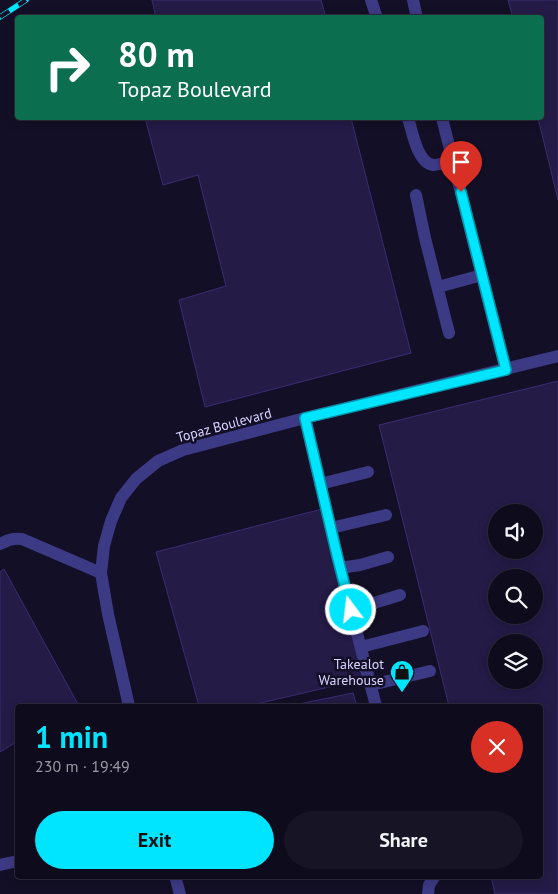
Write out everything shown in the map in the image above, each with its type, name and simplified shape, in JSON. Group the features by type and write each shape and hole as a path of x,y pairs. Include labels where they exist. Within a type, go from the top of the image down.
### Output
{"street":[{"path":"371,0 376,15"},
{"path":"413,0 416,15"},
{"path":"409,120 418,150 425,160 433,164 453,161"},
{"path":"443,120 506,370"},
{"path":"416,195 449,333"},
{"path":"438,287 482,276"},
{"name":"Topaz Boulevard","path":"129,704 108,614 101,573 104,546 111,521 121,498 136,479 158,462 183,450 558,356"},
{"path":"305,418 330,528 376,704"},
{"path":"320,484 368,472"},
{"path":"330,528 386,515"},
{"path":"0,544 10,539 22,539 101,573"},
{"path":"340,568 360,565 388,557"},
{"path":"351,610 400,595"},
{"path":"361,647 423,631"},
{"path":"371,685 430,671"},
{"path":"0,866 15,862"},
{"path":"176,879 180,894"},
{"path":"428,894 429,885 433,879"}],"building":[{"path":"152,0 321,0 325,15 155,15"},
{"path":"508,0 558,0 558,200 538,120 544,120 544,15 512,15"},
{"path":"146,120 352,120 411,353 205,407 179,300 226,286 198,175 163,185"},
{"path":"558,381 558,894 495,894 492,879 543,879 543,704 449,704 379,425"},
{"path":"322,509 363,679 257,704 198,704 156,552"},
{"path":"4,569 78,704 15,704 15,743 0,752 0,572"},
{"path":"353,693 356,704 299,704"}],"railway":[{"path":"0,17 26,0"}],"place":[{"name":"Takealot Warehouse","path":"402,693"}],"route":[{"path":"351,610 305,418 506,370 461,192"}]}
